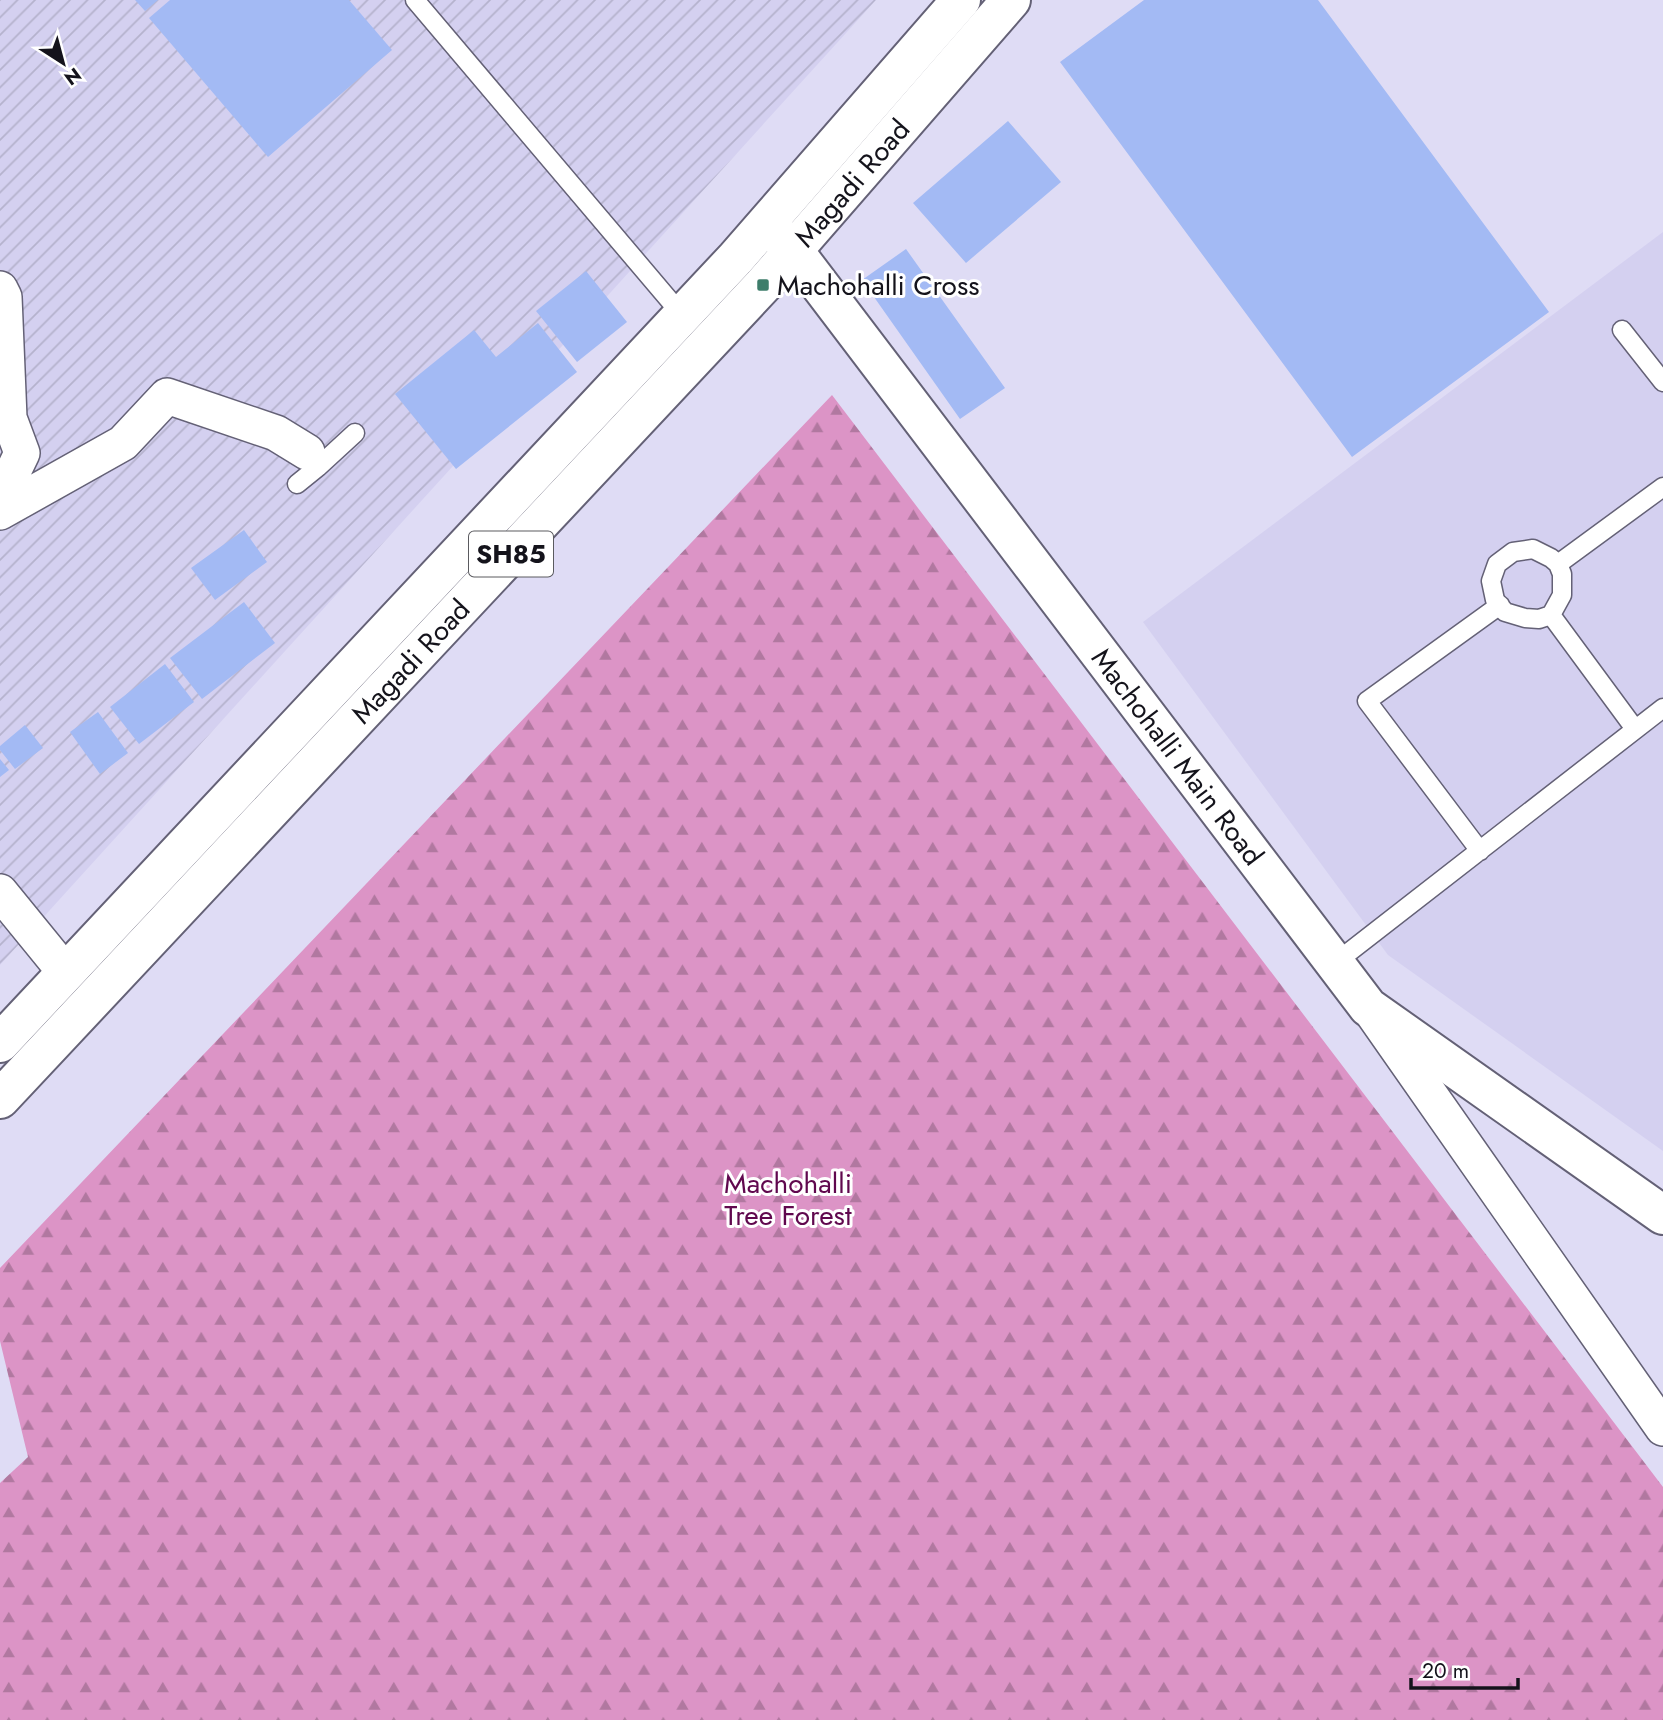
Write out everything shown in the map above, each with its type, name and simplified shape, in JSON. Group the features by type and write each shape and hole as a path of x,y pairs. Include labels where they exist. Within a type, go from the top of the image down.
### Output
{"main road":[{"name":"Magadi Road","path":"0,1043 736,258 961,0"},
{"name":"Magadi Road","path":"0,1099 794,251 1010,0"},
{"name":"Machohalli Main Road","path":"766,223 794,251 1368,1007 1663,1215"}],"street":[{"path":"0,289 4,297 9,418 22,453 0,499"},
{"path":"0,513 123,443 167,396 275,433 308,468"},
{"path":"0,891 66,973"},
{"path":"1368,1007 1663,1428"}],"lane":[{"path":"415,0 682,315"},
{"path":"1622,330 1663,382"},
{"path":"308,468 355,433"},
{"path":"1558,564 1663,487"},
{"path":"1533,549 1558,564 1562,574 1562,596 1551,615 1539,619 1525,618 1505,612 1495,600 1491,581 1497,564 1513,552 1533,549"},
{"path":"1480,851 1367,701 1500,605"},
{"path":"1551,615 1635,729"},
{"path":"1335,963 1663,708"}],"shaded area":[{"path":"0,0 876,0 0,965"},
{"path":"1663,232 1663,1151 1388,955 1143,622"}],"green space":[{"name":"Machohalli Tree Forest","path":"832,395 1663,1487 1663,1720 0,1720 0,1483 28,1457 0,1341 0,1268"}],"building":[{"path":"135,0 158,0 145,11"},
{"path":"170,0 349,0 392,50 268,157 149,18"},
{"path":"1144,0 1318,0 1549,312 1352,457 1060,62"},
{"path":"1008,121 1061,182 966,263 913,203"},
{"path":"906,249 1005,388 960,419 862,280"},
{"path":"586,271 627,322 577,362 536,311"},
{"path":"538,323 577,372 456,469 395,394 474,330 496,357"},
{"path":"244,530 267,562 215,600 191,568"},
{"path":"244,602 275,643 202,699 170,658"},
{"path":"165,664 194,702 139,744 110,707"},
{"path":"98,712 128,753 100,774 70,732"},
{"path":"25,725 43,748 15,769 0,750 0,746"},
{"path":"0,759 9,770 0,777"}],"place":[{"name":"Machohalli Cross","path":"763,285"}]}
